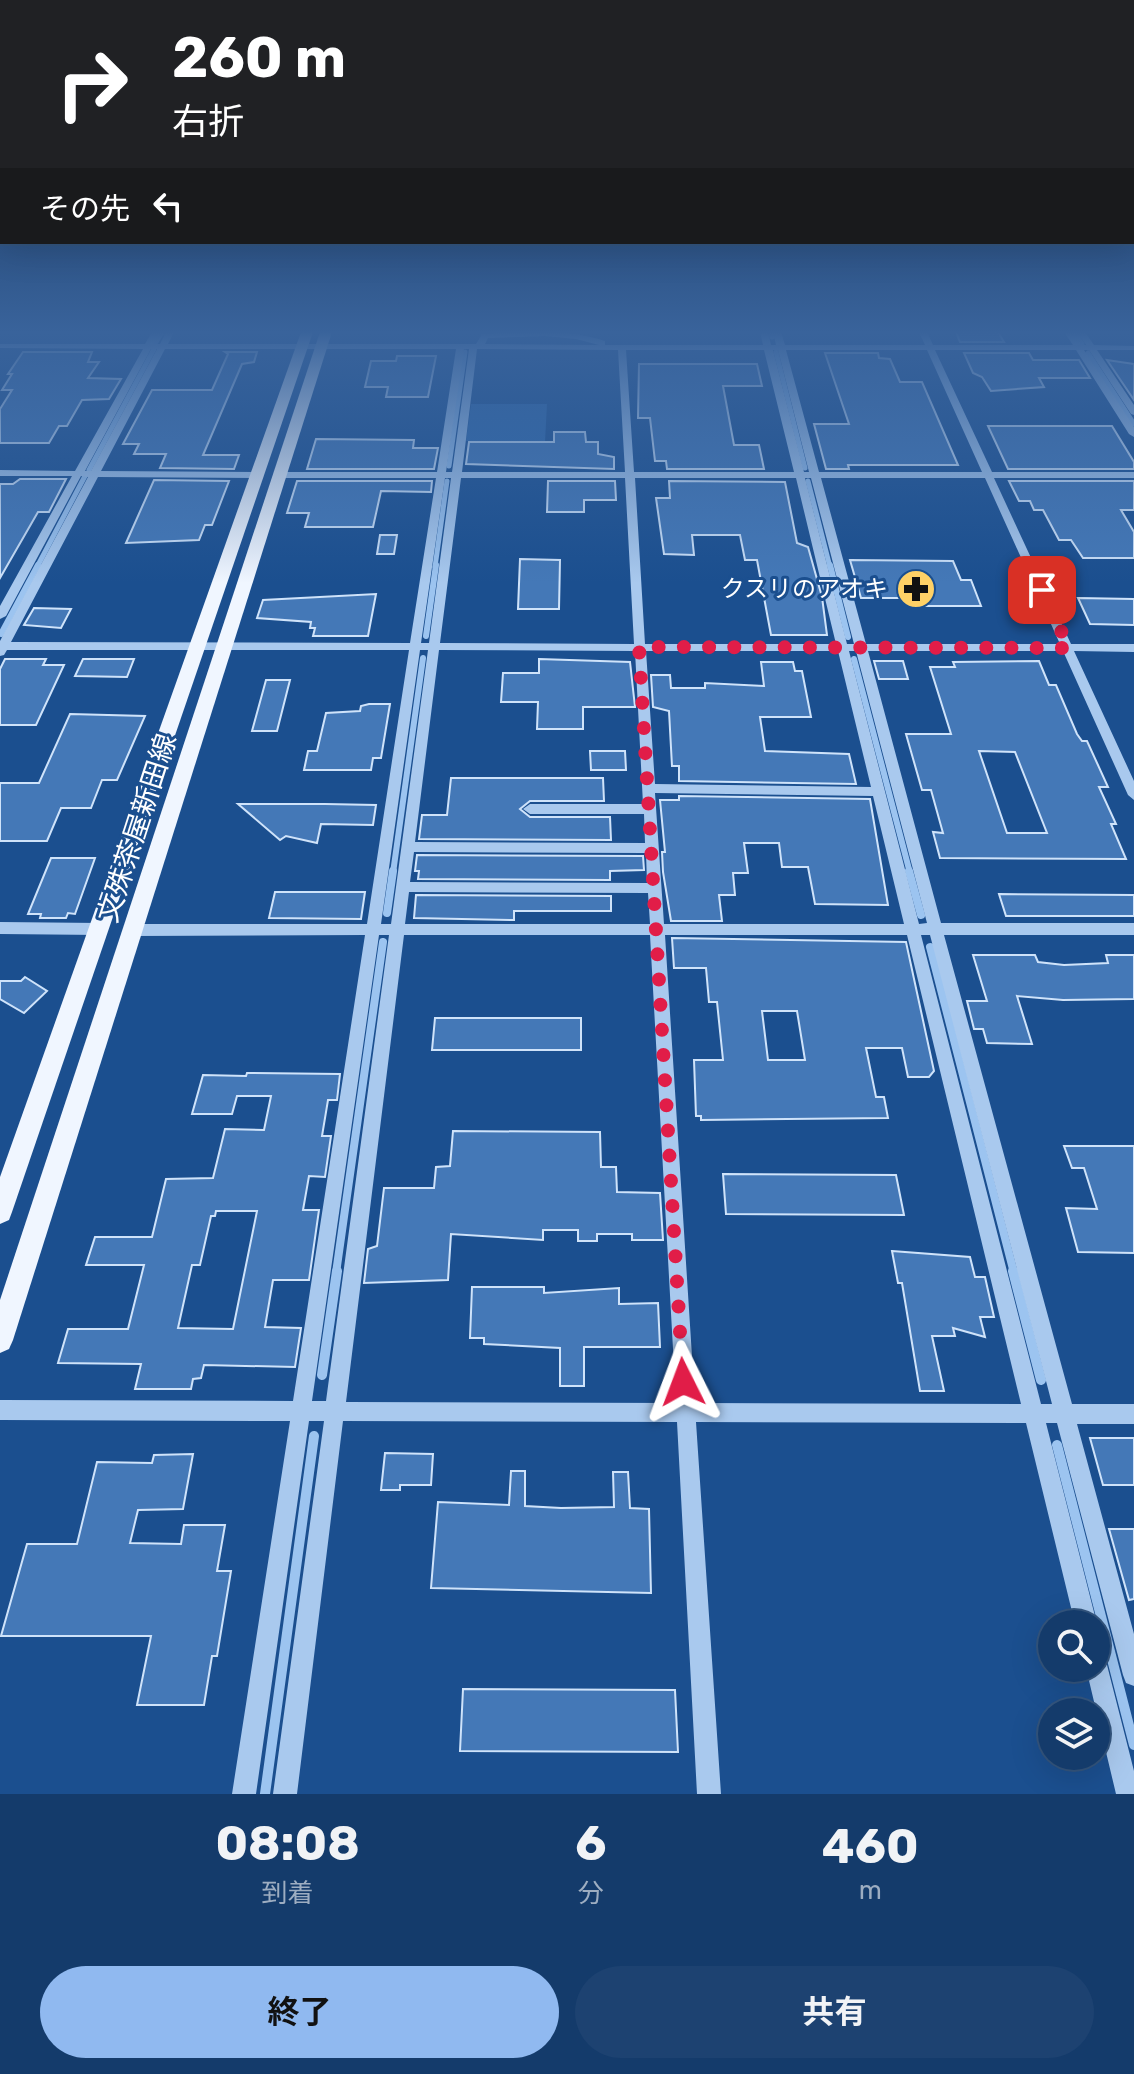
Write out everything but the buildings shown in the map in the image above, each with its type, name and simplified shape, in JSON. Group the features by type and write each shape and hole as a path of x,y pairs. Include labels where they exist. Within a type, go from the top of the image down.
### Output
{"main road":[{"name":"文殊茶屋新田線","path":"0,1212 256,475 281,416"},
{"name":"文殊茶屋新田線","path":"0,1340 281,475 295,416"}],"street":[{"path":"0,616 109,416"},
{"path":"126,416 1,648 1134,648"},
{"path":"244,1794 414,648 459,416"},
{"path":"626,416 709,1794"},
{"path":"788,416 799,474 1082,1610"},
{"path":"798,416 817,474 1134,1675"},
{"path":"961,416 1134,795"},
{"path":"1122,416 1134,434"},
{"path":"0,473 256,475"},
{"path":"285,1794 433,647 449,474"},
{"path":"281,475 1134,475"},
{"path":"649,788 880,792"},
{"path":"530,809 650,809"},
{"path":"407,847 653,848"},
{"path":"402,887 655,888"},
{"path":"0,928 100,929"},
{"path":"133,930 1134,929"},
{"path":"0,1410 1134,1414"},
{"path":"1100,1682 1128,1794"}],"shaded area":[{"path":"469,416 546,416 545,442 466,441"}],"waterway":[{"path":"89,470 118,416"},
{"path":"449,466 456,416"},
{"path":"792,416 805,468"},
{"path":"1129,416 1134,424"},
{"path":"37,567 85,476"},
{"path":"435,567 447,481"},
{"path":"808,481 830,567"},
{"path":"1,634 38,565"},
{"path":"426,636 436,565"},
{"path":"830,565 848,637"},
{"path":"393,873 423,658"},
{"path":"854,659 910,873"},
{"path":"387,913 393,871"},
{"path":"909,871 921,915"},
{"path":"336,1273 383,942"},
{"path":"930,947 1014,1273"},
{"path":"322,1375 337,1271"},
{"path":"1013,1271 1041,1380"},
{"path":"265,1794 314,1436"},
{"path":"1057,1445 1134,1745"}],"place":[{"name":"クスリのアオキ","path":"916,589"}],"route":[{"path":"683,1382 639,647 1069,648 1042,590"}]}
